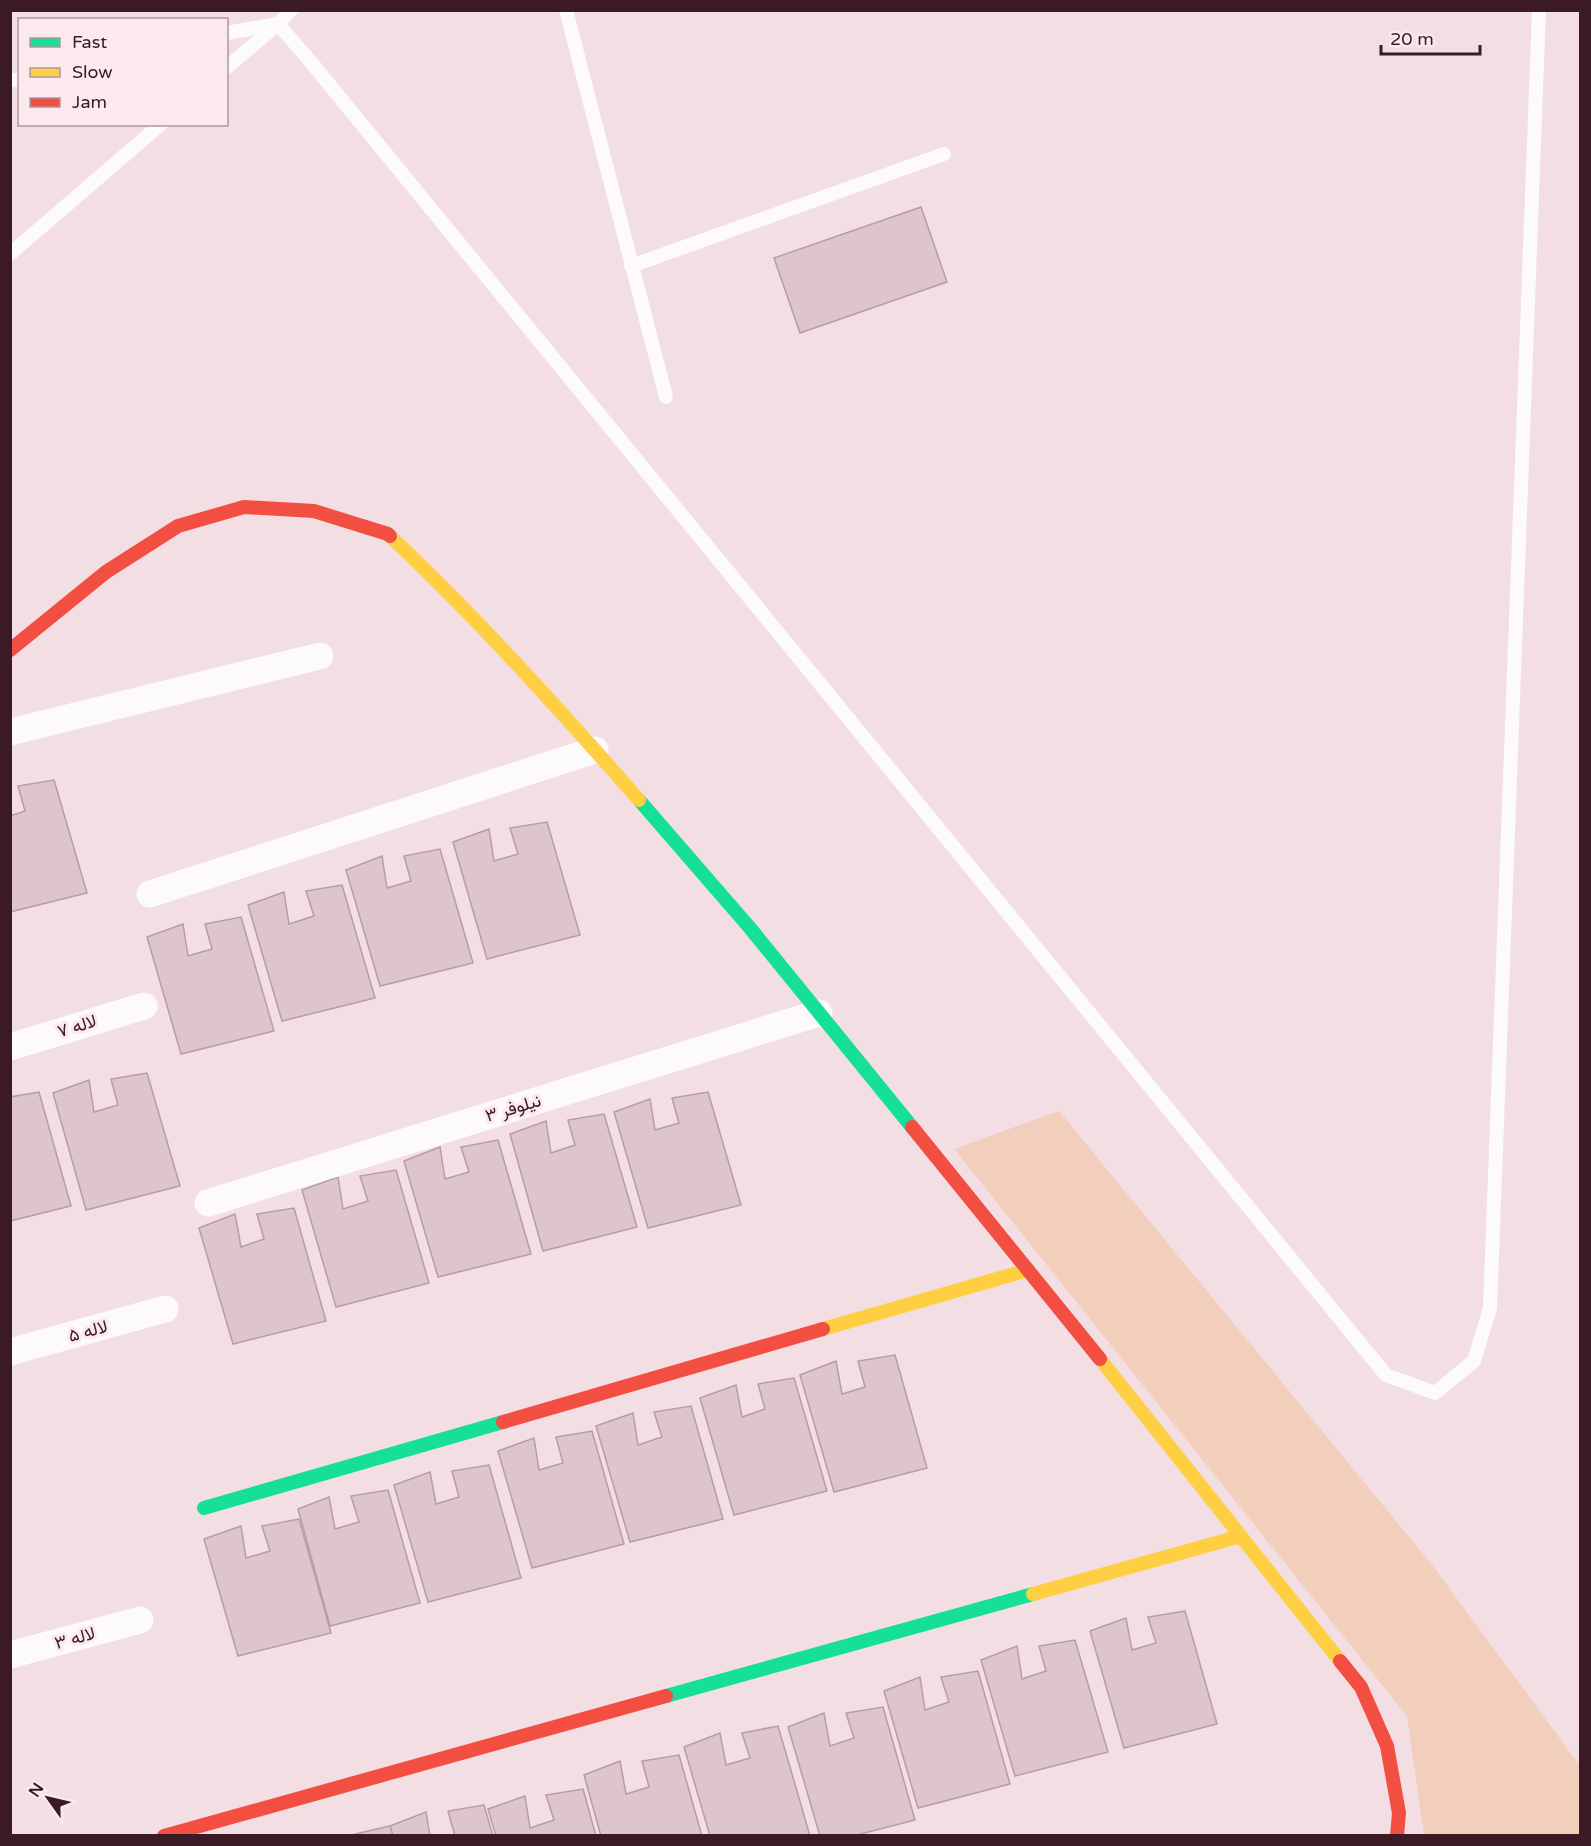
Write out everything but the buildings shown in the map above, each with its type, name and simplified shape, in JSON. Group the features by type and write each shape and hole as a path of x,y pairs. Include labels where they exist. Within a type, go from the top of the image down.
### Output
{"street":[{"path":"10,650 106,572 178,526 244,507 314,511 388,534 444,587 595,750 750,928 1028,1270 1361,1687 1387,1746 1399,1812 1397,1836"},
{"path":"10,732 320,656"},
{"path":"150,894 595,750"},
{"name":"لاله ٧","path":"10,1047 144,1006"},
{"name":"نیلوفر ٣","path":"208,1203 819,1012"},
{"path":"204,1508 1028,1270"},
{"name":"لاله ۵","path":"10,1352 165,1309"},
{"path":"164,1836 1241,1536"},
{"name":"لاله ٣","path":"10,1655 140,1620"}],"lane":[{"path":"228,66 291,10"},
{"path":"566,10 666,397"},
{"path":"278,24 1386,1375 1435,1393 1474,1361 1490,1308 1539,10"},
{"path":"228,33 278,24"},
{"path":"10,254 159,126"},
{"path":"631,266 945,154"}],"shaded area":[{"path":"1059,1111 1433,1566 1580,1766 1580,1835 1424,1835 1407,1716 954,1149"}],"traffic: fast":[{"path":"639,800 750,928 912,1127"},
{"path":"204,1508 503,1422"},
{"path":"666,1696 1033,1594"}],"traffic: slow":[{"path":"390,536 518,665 639,800"},
{"path":"823,1329 1028,1270"},
{"path":"1100,1359 1340,1661"},
{"path":"1033,1594 1241,1536"}],"traffic: jam":[{"path":"10,650 106,572 178,526 244,507 314,511 390,536"},
{"path":"912,1127 1100,1359"},
{"path":"503,1422 823,1329"},
{"path":"1340,1661 1361,1687 1387,1746 1399,1813 1397,1836"},
{"path":"164,1836 666,1696"}]}
